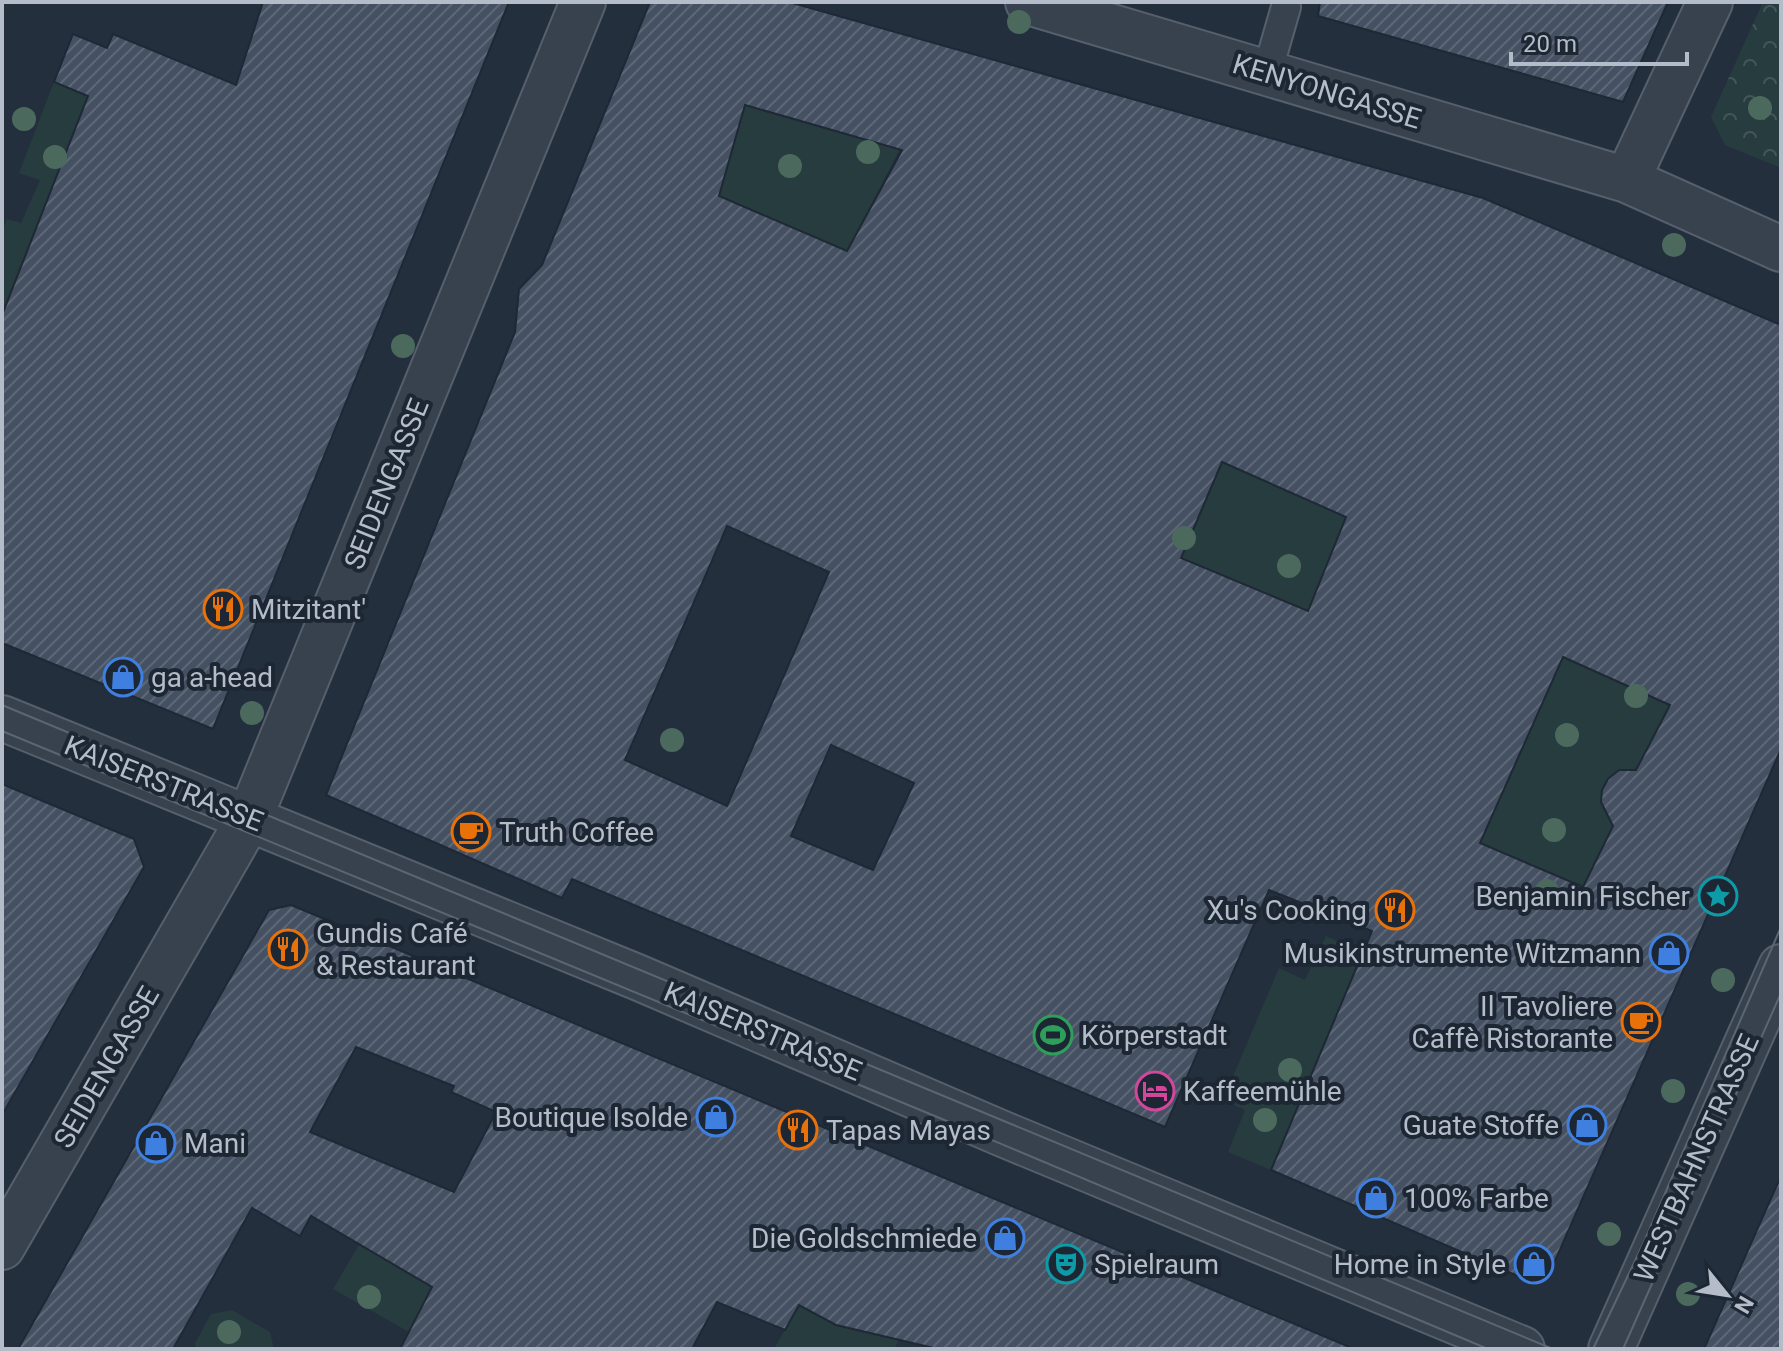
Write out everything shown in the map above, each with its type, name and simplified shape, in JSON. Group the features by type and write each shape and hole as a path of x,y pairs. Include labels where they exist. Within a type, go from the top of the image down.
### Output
{"street":[{"name":"SEIDENGASSE","path":"2,1247 250,817 583,2"},
{"name":"KENYONGASSE","path":"1028,2 1627,180 1781,249"},
{"path":"1627,180 1710,2"},
{"name":"KAISERSTRASSE","path":"2,718 250,817 1522,1349"},
{"name":"WESTBAHNSTRASSE","path":"1611,1349 1781,967"}],"lane":[{"path":"1267,73 1286,7"}],"green space":[{"path":"1763,2 1781,2 1781,168 1725,145 1711,117"},
{"path":"54,82 88,96 2,316 2,231 7,219 21,223 40,180 19,173"},
{"path":"745,105 900,149 847,251 692,185"},
{"path":"1222,462 1348,518 1308,611 1180,558"},
{"path":"1563,657 1678,709 1661,741 1653,737 1645,753 1646,777 1629,771 1622,772 1615,774 1606,784 1601,802 1608,815 1625,826 1584,886 1418,1073 1537,867 1480,843"},
{"path":"1326,936 1364,953 1271,1170 1228,1152 1245,1110 1223,1100 1279,968 1305,980"},
{"path":"477,1202 409,1332 333,1289 359,1245 400,1268"},
{"path":"799,1305 852,1327 879,1329 908,1324 894,1349 774,1349"},
{"path":"232,1310 270,1332 274,1349 196,1349 195,1343 211,1314"}],"building":[{"path":"263,2 509,2 213,729 2,643 2,315 88,96 54,82 73,34 107,48 113,34 236,85"},
{"path":"650,2 789,2 1483,198 1781,325 1781,749 1551,1270 1520,1277 1271,1170 1372,931 1269,890 1165,1127 572,879 562,898 326,795 515,332 519,289 542,265","holes":["745,105 902,150 847,251 719,196","1222,462 1346,517 1308,611 1181,558","727,526 829,572 727,806 625,760","1563,657 1670,705 1636,770 1619,770 1608,779 1602,790 1601,802 1613,826 1583,887 1480,843","831,745 914,783 873,870 791,836"]},
{"path":"1320,2 1668,2 1623,102 1318,16"},
{"path":"2,784 134,839 144,867 2,1115"},
{"path":"291,905 1352,1349 938,1349 836,1325 799,1305 785,1330 717,1302 692,1349 400,1349 432,1287 311,1216 300,1236 252,1208 173,1349 18,1349 269,910","holes":["356,1047 454,1086 451,1092 496,1112 454,1192 310,1132"]},
{"path":"1781,1176 1781,1349 1704,1349"}],"tram line":[{"path":"2,705 1553,1349"},
{"path":"2,731 942,1119 1488,1349"},
{"path":"1593,1349 1643,1244 1781,927"},
{"path":"1623,1349 1781,993"}],"place":[{"name":"Mitzitant'","path":"223,609"},
{"name":"ga a-head","path":"123,677"},
{"name":"Truth Coffee","path":"471,832"},
{"name":"Benjamin Fischer","path":"1718,896"},
{"name":"Xu's Cooking","path":"1395,910"},
{"name":"Gundis Café & Restaurant","path":"288,949"},
{"name":"Musikinstrumente Witzmann","path":"1669,953"},
{"name":"Il Tavoliere Caffè Ristorante","path":"1641,1022"},
{"name":"Körperstadt","path":"1053,1035"},
{"name":"Kaffeemühle","path":"1155,1091"},
{"name":"Boutique Isolde","path":"716,1117"},
{"name":"Guate Stoffe","path":"1587,1125"},
{"name":"Tapas Mayas","path":"798,1130"},
{"name":"Mani","path":"156,1143"},
{"name":"100% Farbe","path":"1376,1198"},
{"name":"Die Goldschmiede","path":"1005,1238"},
{"name":"Spielraum","path":"1066,1264"},
{"name":"Home in Style","path":"1534,1264"}]}
